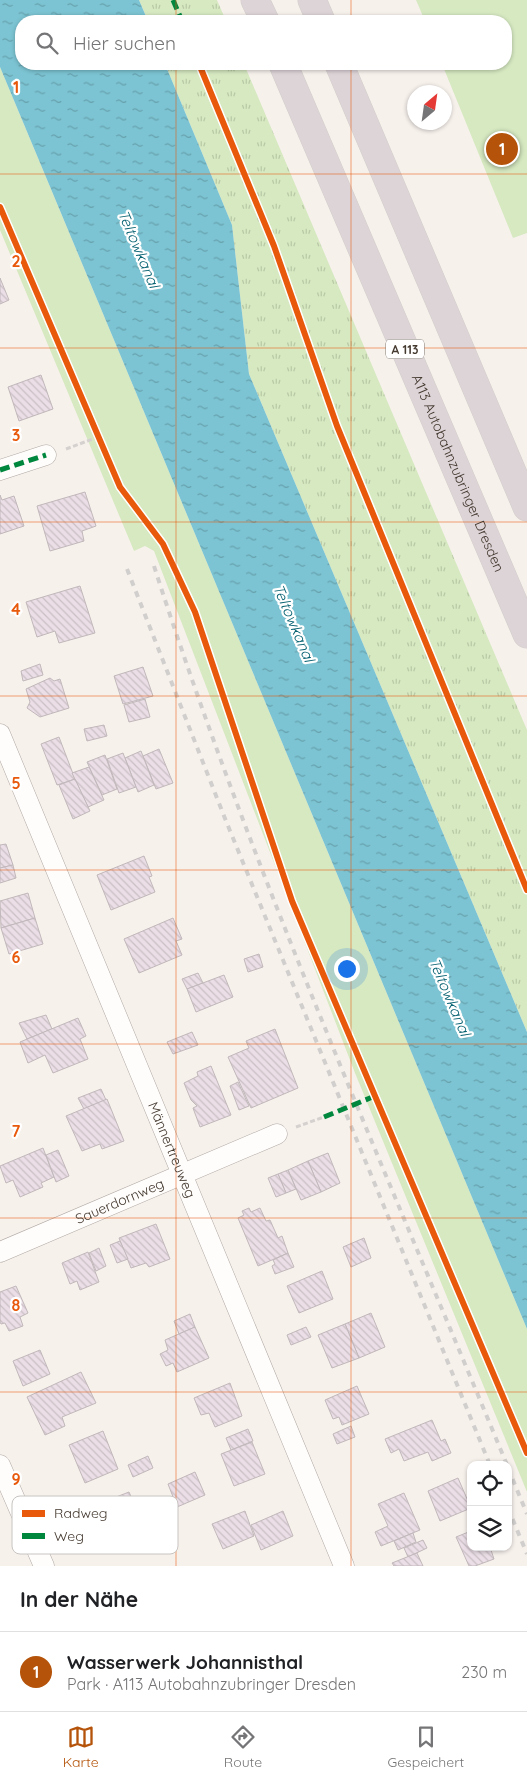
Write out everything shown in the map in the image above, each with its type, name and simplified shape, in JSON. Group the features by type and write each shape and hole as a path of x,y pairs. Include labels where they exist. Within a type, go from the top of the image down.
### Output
{"highway":[{"path":"255,0 261,15"},
{"path":"312,0 318,15"},
{"name":"A113 Autobahnzubringer Dresden","path":"286,70 527,634"},
{"path":"342,70 527,507"}],"street":[{"path":"0,470 46,455"},
{"name":"Männertreuweg","path":"0,734 344,1566"},
{"name":"Sauerdornweg","path":"0,1252 277,1134"},
{"path":"0,1465 14,1496"},
{"path":"39,1554 44,1566"}],"path":[{"path":"46,455 98,437"},
{"path":"277,1134 324,1117"}],"green space":[{"path":"139,0 217,0 223,15 145,15"},
{"path":"416,0 527,0 527,233 513,238 444,70 512,70 512,15 422,15"},
{"path":"0,67 527,1329 527,1492 355,1073 154,551 145,546 134,551 0,230"},
{"path":"167,70 247,70 527,730 527,1032 249,374 232,225"}],"water":[{"name":"Teltowkanal","path":"0,0 139,0 145,15 15,15 15,70 167,70 232,225 249,374 527,1032 527,1329 0,67"}],"building":[{"path":"0,278 9,300 0,304"},
{"path":"41,375 53,409 19,421 8,387"},
{"path":"85,492 96,526 82,531 84,541 50,551 37,506"},
{"path":"0,495 2,500 14,496 24,526 0,534"},
{"path":"80,586 95,633 59,643 55,631 37,637 26,602"},
{"path":"40,664 43,675 23,681 21,671"},
{"path":"143,667 153,696 123,704 114,676"},
{"path":"50,678 54,681 60,679 69,708 40,717 27,708 30,702 26,689"},
{"path":"145,699 150,717 129,722 124,705"},
{"path":"104,725 107,736 87,741 84,729"},
{"path":"59,737 75,779 57,785 41,744"},
{"path":"159,749 173,783 156,789 143,756"},
{"path":"141,751 154,785 138,792 125,758"},
{"path":"123,753 136,787 119,793 107,759"},
{"path":"105,755 117,789 102,795 87,762"},
{"path":"89,767 104,800 88,807 72,773"},
{"path":"75,779 90,811 73,819 59,785"},
{"path":"6,844 13,865 0,868 0,845"},
{"path":"144,856 152,876 149,877 155,892 111,910 97,875"},
{"path":"13,865 16,878 0,883 0,868"},
{"path":"28,893 35,918 1,928 0,901"},
{"path":"35,918 43,944 9,954 1,928"},
{"path":"173,918 182,939 176,941 182,955 139,973 124,939"},
{"path":"259,954 263,967 248,972 244,959"},
{"path":"198,973 203,983 187,989 182,979"},
{"path":"224,975 233,997 196,1012 187,989"},
{"path":"46,1015 52,1029 27,1039 19,1023"},
{"path":"78,1018 86,1036 80,1039 88,1059 53,1073 45,1055 28,1063 20,1042"},
{"path":"275,1029 298,1088 251,1108 228,1057 249,1048 246,1041"},
{"path":"192,1032 198,1045 173,1054 167,1042"},
{"path":"211,1066 231,1115 200,1127 193,1108 197,1106 191,1100 184,1083 198,1076 197,1072"},
{"path":"238,1082 249,1106 239,1110 230,1086"},
{"path":"101,1089 106,1100 84,1109 78,1098"},
{"path":"107,1099 124,1141 102,1149 100,1144 82,1151 66,1116"},
{"path":"43,1148 54,1177 41,1183 43,1187 20,1197 13,1180 6,1183 0,1166"},
{"path":"58,1150 69,1176 56,1182 46,1155"},
{"path":"328,1153 340,1183 321,1192 308,1161"},
{"path":"308,1161 321,1192 301,1200 288,1170"},
{"path":"288,1170 296,1189 286,1193 278,1174"},
{"path":"278,1174 286,1193 276,1197 268,1178"},
{"path":"249,1208 251,1212 260,1208 266,1221 270,1220 278,1238 282,1236 288,1253 258,1266 238,1218 244,1215 242,1211"},
{"path":"156,1224 170,1259 149,1267 146,1263 131,1268 119,1238"},
{"path":"364,1238 371,1258 351,1267 343,1247"},
{"path":"120,1241 128,1259 117,1263 110,1245"},
{"path":"99,1248 106,1266 96,1271 89,1253"},
{"path":"88,1252 99,1282 80,1290 77,1281 70,1284 62,1263"},
{"path":"288,1253 294,1267 275,1274 272,1266 275,1264 273,1260"},
{"path":"322,1271 333,1299 299,1313 287,1286"},
{"path":"16,1286 28,1313 20,1317 23,1326 9,1331 5,1323 1,1324 0,1322 0,1292"},
{"path":"371,1313 385,1347 359,1358 345,1324"},
{"path":"190,1314 195,1327 179,1334 174,1321"},
{"path":"345,1324 359,1358 332,1368 318,1335"},
{"path":"195,1327 209,1358 177,1372 173,1363 166,1366 160,1354 168,1350 165,1340"},
{"path":"306,1327 311,1337 291,1345 287,1335"},
{"path":"40,1350 50,1374 23,1386 13,1361"},
{"path":"81,1372 96,1403 62,1417 65,1426 45,1435 27,1397"},
{"path":"230,1383 242,1416 215,1427 209,1413 201,1415 194,1398"},
{"path":"357,1386 369,1414 342,1425 339,1417 333,1419 325,1400"},
{"path":"432,1420 441,1441 445,1439 451,1453 432,1461 428,1452 404,1461 399,1449 391,1453 385,1439"},
{"path":"351,1426 355,1437 337,1444 333,1434"},
{"path":"248,1429 253,1441 231,1450 226,1438"},
{"path":"103,1431 118,1469 85,1483 69,1445"},
{"path":"252,1442 265,1474 234,1486 221,1454"},
{"path":"148,1456 153,1468 133,1477 128,1465"},
{"path":"195,1472 205,1495 178,1507 178,1496 173,1496 168,1484"},
{"path":"458,1478 467,1499 467,1510 440,1521 428,1491"},
{"path":"129,1492 131,1496 119,1496"},
{"path":"404,1493 420,1530 381,1546 375,1532 388,1526 378,1504"},
{"path":"245,1511 254,1536 223,1549 212,1524"},
{"path":"283,1511 293,1536 261,1550 251,1525"},
{"path":"413,1533 416,1542 398,1550 394,1541"},
{"path":"467,1533 467,1551 491,1551 494,1559 475,1566 469,1566 456,1537"},
{"path":"423,1540 427,1548 408,1557 404,1548"},
{"path":"417,1553 423,1566 394,1566 392,1563"}],"railway":[{"path":"154,566 192,680 276,906 321,1019 505,1461"},
{"path":"127,569 226,821 488,1461"},
{"path":"512,1478 527,1514"},
{"path":"512,1518 527,1554"}],"marked path":[{"path":"173,0 179,15"},
{"path":"0,470 46,455"},
{"path":"324,1117 375,1096"}],"cycle path":[{"path":"201,70 274,246 337,426 527,890"},
{"path":"0,207 120,487 163,544 195,612 292,901 527,1453"}],"place":[{"name":"Wasserwerk Johannisthal","path":"502,149"}]}
